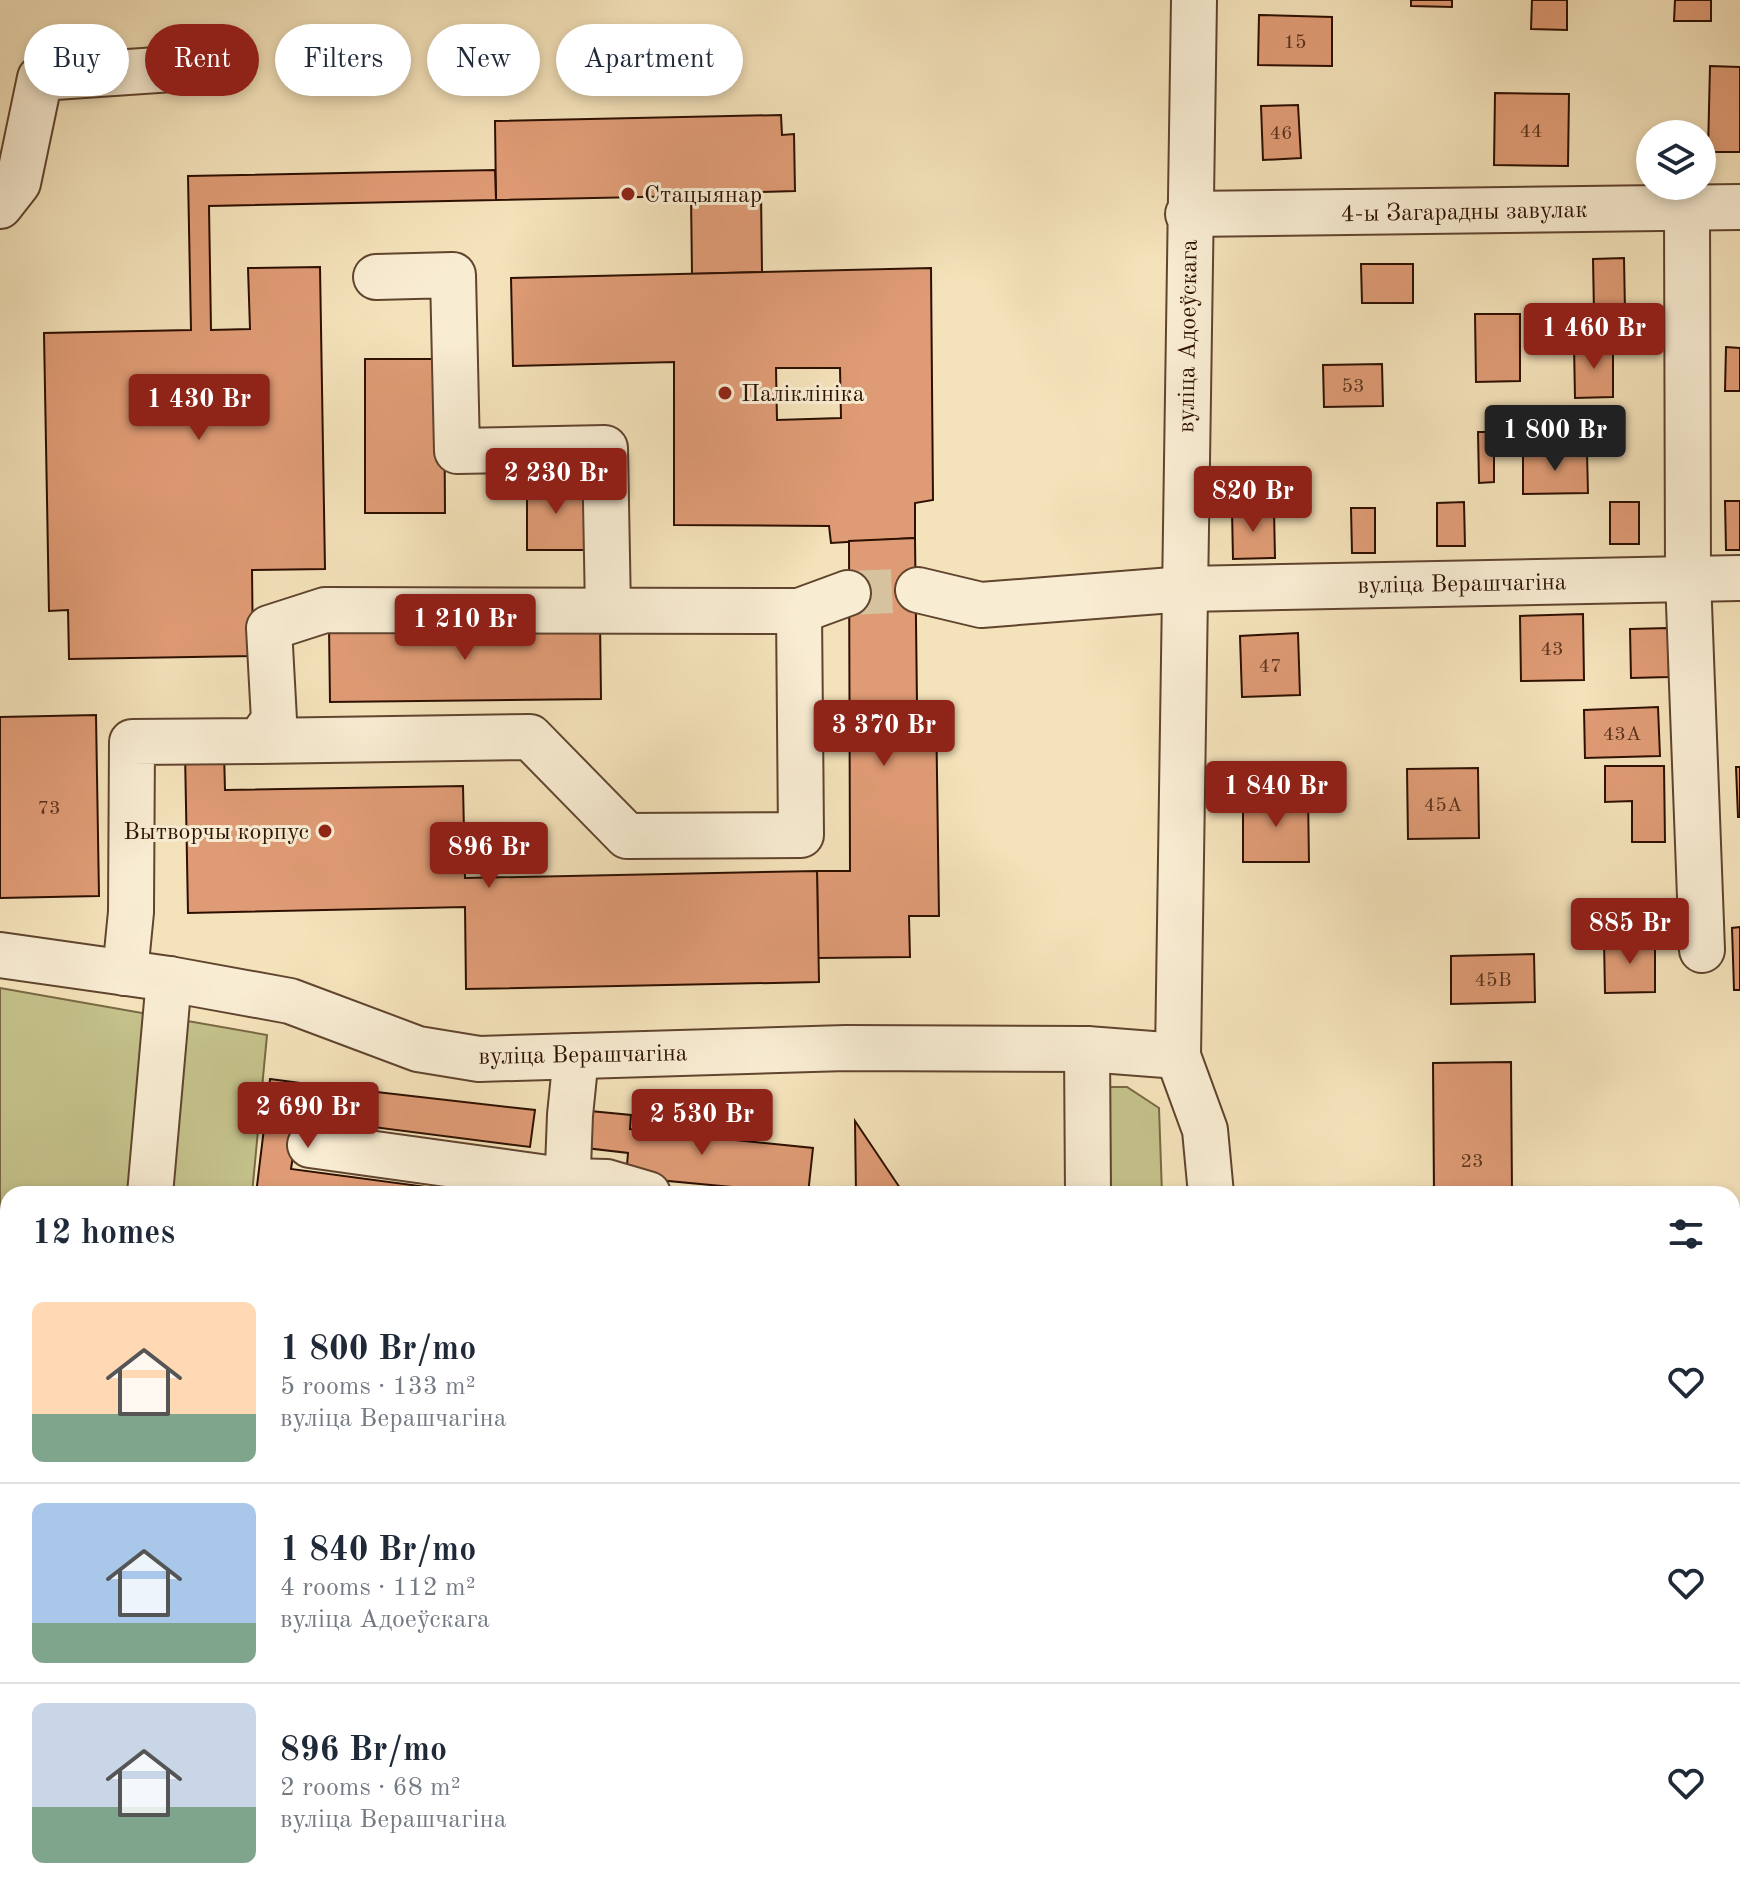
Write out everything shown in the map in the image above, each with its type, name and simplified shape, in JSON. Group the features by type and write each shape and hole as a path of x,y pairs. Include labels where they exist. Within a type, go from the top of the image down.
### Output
{"street":[{"name":"вуліца Адоеўскага","path":"1178,1056 1188,214 1194,0"},
{"path":"0,206 18,183 40,78 145,71"},
{"name":"4-ы Загарадны завулак","path":"1188,214 1740,207"},
{"path":"1687,208 1688,578 1702,950"},
{"path":"376,277 453,275 457,451 605,448 608,610"},
{"name":"вуліца Верашчагіна","path":"918,590 981,605 1185,589 1740,578"},
{"path":"259,741 274,720 269,628 325,610 799,611 848,593"},
{"path":"125,973 131,912 132,742 530,737 627,836 801,835 799,611"},
{"name":"вуліца Верашчагіна","path":"0,955 169,979 290,1001 418,1049 479,1059 846,1048 1087,1049 1178,1056"},
{"path":"151,1186 169,979"},
{"path":"1087,1049 1088,1186"},
{"path":"568,1186 576,1056"},
{"path":"1178,1056 1205,1130 1210,1186"},
{"path":"310,1145 556,1186"},
{"path":"581,1186 607,1182 621,1186"}],"shaded area":[{"path":"0,988 267,1035 253,1186 0,1186"},
{"path":"1109,1087 1127,1087 1159,1108 1162,1186 1110,1186"}],"building":[{"path":"1411,0 1452,0 1452,7 1411,6"},
{"path":"1532,0 1567,0 1567,30 1531,29"},
{"path":"1675,0 1711,0 1711,21 1674,21"},
{"path":"1259,15 1332,17 1332,66 1258,65"},
{"path":"1710,66 1740,67 1740,152 1716,152 1716,120 1709,120"},
{"path":"1495,93 1569,94 1568,166 1494,165"},
{"path":"1298,105 1301,158 1263,160 1261,106"},
{"name":"Стацыянар","path":"781,115 782,135 794,134 795,191 761,192 762,272 692,274 691,196 496,200 495,121"},
{"path":"495,170 496,200 209,206 211,330 250,329 248,268 320,267 325,569 252,570 253,656 69,659 68,610 49,611 44,333 191,330 188,176"},
{"path":"1624,258 1625,312 1594,313 1593,259"},
{"path":"1361,264 1413,264 1413,303 1362,303"},
{"name":"Паліклініка","path":"931,268 933,500 915,503 915,538 831,543 829,526 674,525 674,362 513,366 511,278","holes":["776,368 840,368 841,418 777,420"]},
{"path":"1475,314 1520,314 1520,381 1476,382"},
{"path":"1613,344 1613,397 1575,398 1574,345"},
{"path":"1726,347 1740,348 1740,391 1725,391"},
{"path":"365,359 444,359 445,513 365,513"},
{"path":"1382,364 1383,406 1324,407 1323,365"},
{"path":"1478,432 1494,432 1494,482 1479,483"},
{"path":"1587,452 1588,493 1523,494 1523,453"},
{"path":"527,481 584,481 584,550 527,550"},
{"path":"1725,501 1740,501 1740,550 1726,550"},
{"path":"1464,502 1465,546 1437,546 1437,503"},
{"path":"1610,502 1639,502 1639,544 1610,544"},
{"path":"1351,508 1375,508 1375,553 1352,553"},
{"path":"1232,510 1274,510 1275,558 1233,559"},
{"path":"915,538 917,704 936,704 939,916 909,916 910,957 818,958 817,871 850,871 849,541"},
{"path":"1583,614 1584,680 1521,681 1520,616"},
{"path":"600,622 601,699 330,702 329,626"},
{"path":"1668,628 1669,677 1631,678 1630,629"},
{"path":"1298,633 1300,695 1242,697 1240,636"},
{"path":"1658,707 1660,756 1585,758 1584,710"},
{"path":"96,715 99,896 0,898 0,717"},
{"name":"Вытворчы корпус","path":"185,752 224,752 225,790 463,786 465,878 817,871 819,982 466,989 465,907 188,913"},
{"path":"1605,766 1664,766 1665,842 1632,842 1632,801 1605,802"},
{"path":"1736,767 1740,767 1740,817 1738,817"},
{"path":"1478,768 1479,838 1408,839 1407,769"},
{"path":"1243,795 1308,795 1309,862 1243,862"},
{"path":"1740,927 1740,990 1734,990 1732,928"},
{"path":"1604,940 1655,940 1655,992 1605,993"},
{"path":"1534,954 1535,1002 1451,1004 1451,956"},
{"path":"1511,1062 1512,1186 1434,1186 1433,1063"},
{"path":"270,1079 324,1086 318,1120 299,1117 291,1169 419,1186 257,1186"},
{"path":"324,1086 535,1110 530,1147 318,1120"},
{"path":"590,1111 631,1115 630,1129 813,1148 809,1186 722,1186 626,1177 628,1153 586,1148"},
{"path":"855,1121 899,1186 856,1186"}],"tunnel":[{"path":"848,593 918,590"}],"place":[{"name":"Стацыянар","path":"628,194"},
{"name":"Паліклініка","path":"725,393"},
{"name":"Вытворчы корпус","path":"325,831"}]}
